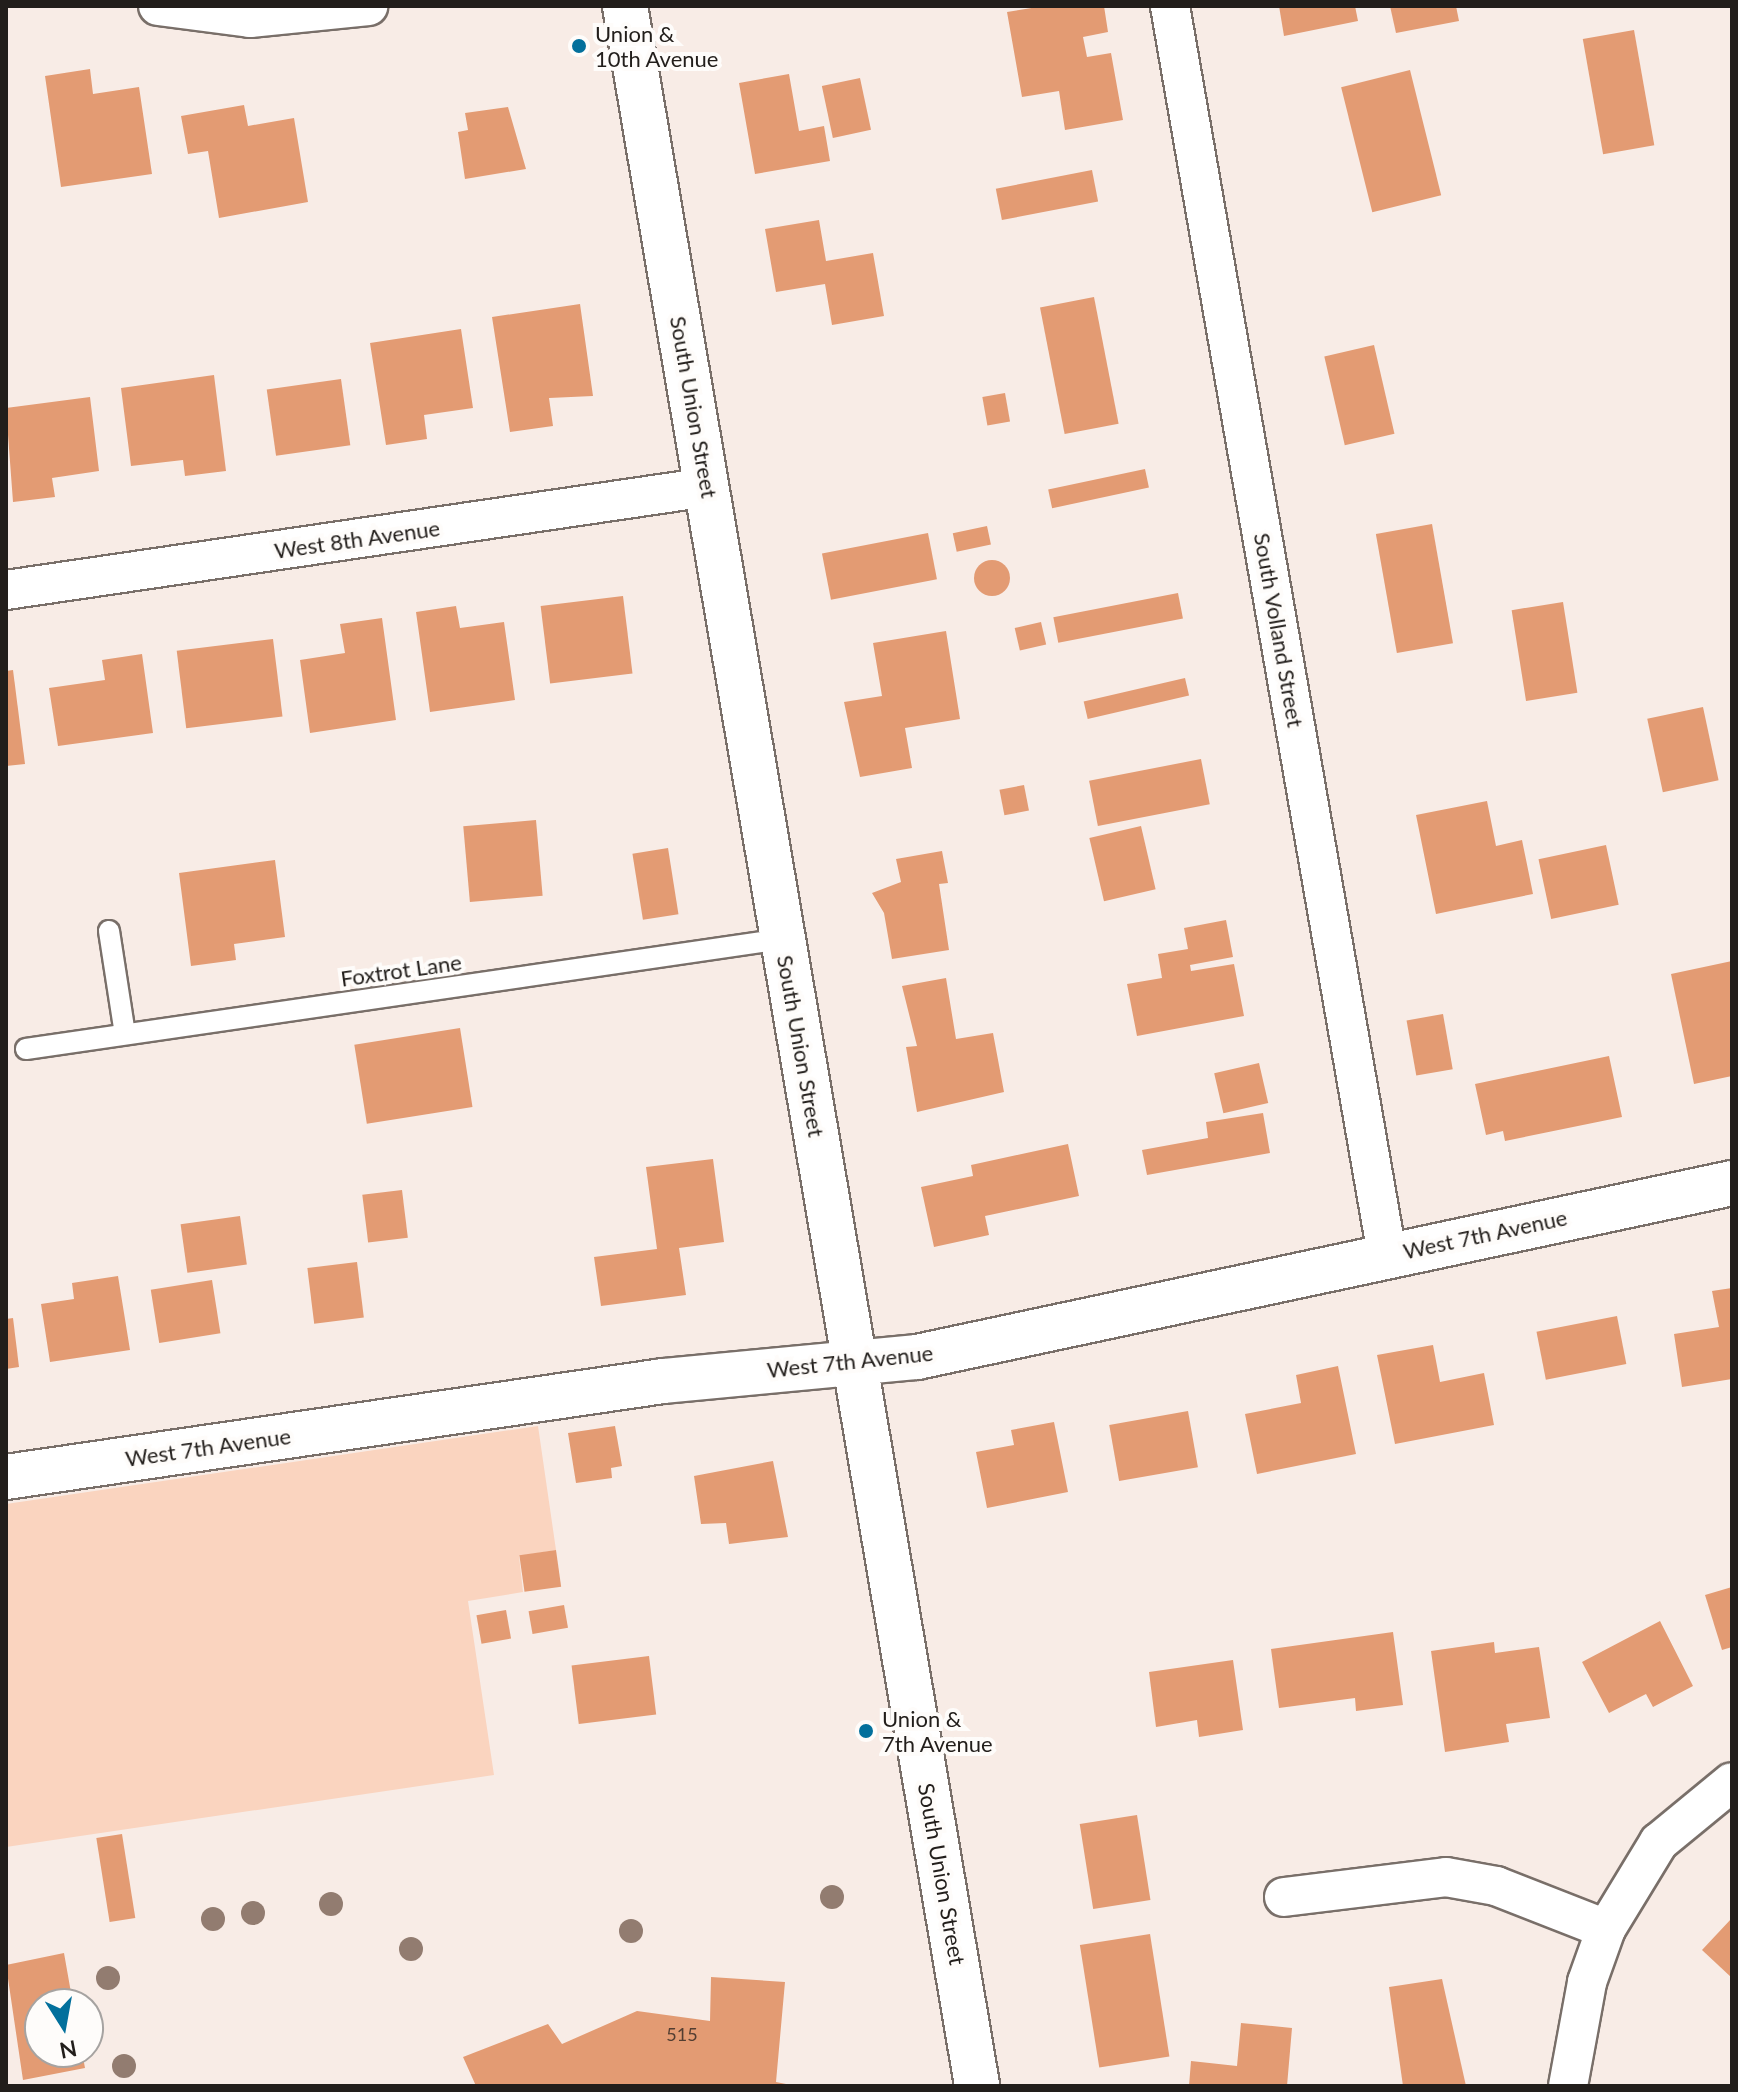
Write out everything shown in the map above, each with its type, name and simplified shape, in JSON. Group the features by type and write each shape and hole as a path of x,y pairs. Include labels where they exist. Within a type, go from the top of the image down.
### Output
{"main road":[{"name":"South Union Street","path":"625,6 977,2086"},
{"name":"West 7th Avenue","path":"6,1477 663,1381 917,1357 1732,1183"}],"street":[{"path":"158,6 250,18 368,6"},
{"name":"South Volland Street","path":"1170,6 1387,1255"},
{"name":"West 8th Avenue","path":"6,590 708,487"},
{"path":"1568,2086 1587,1982 1606,1929 1659,1842 1732,1782"},
{"path":"1284,1897 1446,1877 1496,1886 1606,1929"}],"lane":[{"path":"109,931 125,1034"},
{"name":"Foxtrot Lane","path":"26,1049 783,939"}],"shaded area":[{"path":"538,1426 556,1550 519,1556 523,1592 468,1601 494,1775 6,1847 6,1504"}],"building":[{"path":"1044,6 1104,6 1108,32 1083,37 1087,57 1111,53 1123,120 1065,130 1059,91 1022,97 1007,12"},
{"path":"1279,6 1355,6 1358,21 1284,36"},
{"path":"1390,6 1456,6 1459,21 1396,33"},
{"path":"1634,30 1654,145 1603,154 1583,39"},
{"path":"90,69 93,94 139,87 152,174 61,187 45,76"},
{"path":"1410,70 1441,195 1372,212 1341,87"},
{"path":"789,74 799,131 824,126 830,161 755,174 739,83"},
{"path":"860,78 871,130 833,138 822,86"},
{"path":"244,105 248,126 294,118 308,202 219,218 208,151 188,154 181,116"},
{"path":"508,107 526,169 465,179 458,132 468,130 465,113"},
{"path":"1092,170 1098,201 1002,220 996,189"},
{"path":"819,220 826,261 873,253 884,316 832,325 825,284 776,292 765,229"},
{"path":"1094,297 1119,424 1065,434 1040,307"},
{"path":"580,304 593,396 549,398 553,426 510,432 492,317"},
{"path":"461,329 473,408 424,415 427,439 386,445 370,343"},
{"path":"1374,345 1394,434 1345,445 1324,356"},
{"path":"214,375 226,471 185,476 183,460 131,466 121,388"},
{"path":"341,379 350,445 276,456 267,389"},
{"path":"1005,393 1010,422 987,426 982,397"},
{"path":"90,397 99,471 52,478 55,497 13,502 6,408"},
{"path":"1145,469 1149,488 1052,508 1048,490"},
{"path":"1432,524 1453,643 1397,653 1376,534"},
{"path":"987,526 991,545 957,552 953,533"},
{"path":"928,533 937,579 831,600 822,554"},
{"path":"992,560 1005,565 1010,578 1005,591 992,596 979,591 974,578 979,565"},
{"path":"1178,593 1183,619 1058,643 1053,617"},
{"path":"623,596 633,673 550,684 541,606"},
{"path":"1563,602 1577,693 1526,701 1512,610"},
{"path":"456,606 460,628 504,622 515,700 430,712 416,612"},
{"path":"382,618 396,720 310,733 300,660 345,653 340,624"},
{"path":"1041,622 1046,644 1020,650 1015,628"},
{"path":"946,631 960,719 905,728 912,768 860,777 844,702 882,696 873,643"},
{"path":"273,639 283,716 186,728 177,651"},
{"path":"142,654 153,733 58,746 49,688 105,680 102,660"},
{"path":"13,670 25,764 6,766 6,671"},
{"path":"1185,678 1189,696 1088,719 1084,701"},
{"path":"1703,707 1719,780 1663,792 1647,719"},
{"path":"1201,759 1210,804 1098,826 1089,781"},
{"path":"1024,785 1029,811 1004,815 999,790"},
{"path":"1487,801 1496,846 1522,840 1533,894 1436,914 1416,815"},
{"path":"536,820 543,896 470,902 463,826"},
{"path":"1141,826 1156,889 1104,901 1089,838"},
{"path":"1606,845 1619,905 1551,919 1539,859"},
{"path":"668,848 678,914 643,920 632,854"},
{"path":"942,851 948,883 939,884 949,950 892,959 884,913 872,893 901,882 896,859"},
{"path":"275,860 285,937 234,944 236,960 191,966 179,873"},
{"path":"1226,920 1233,957 1190,965 1191,971 1234,964 1244,1016 1137,1036 1127,984 1162,978 1158,954 1188,949 1184,928"},
{"path":"1732,961 1732,1076 1694,1084 1671,974"},
{"path":"946,978 956,1039 993,1033 1004,1092 917,1112 906,1047 917,1046 902,986"},
{"path":"1443,1014 1453,1069 1416,1076 1407,1020"},
{"path":"460,1028 473,1107 367,1124 354,1045"},
{"path":"1609,1056 1622,1117 1505,1141 1503,1131 1486,1135 1475,1084"},
{"path":"1259,1063 1268,1103 1223,1113 1214,1073"},
{"path":"1263,1113 1270,1153 1147,1175 1142,1150 1208,1138 1206,1122"},
{"path":"1068,1144 1079,1196 985,1216 989,1235 934,1247 921,1187 973,1176 971,1165"},
{"path":"713,1159 724,1242 679,1248 686,1295 601,1306 594,1257 657,1249 646,1167"},
{"path":"402,1190 408,1238 368,1243 362,1195"},
{"path":"240,1216 247,1265 187,1273 181,1224"},
{"path":"357,1262 364,1318 314,1324 307,1268"},
{"path":"118,1276 130,1350 50,1362 41,1304 74,1299 72,1283"},
{"path":"212,1280 220,1333 159,1343 151,1290"},
{"path":"1732,1288 1732,1379 1682,1387 1674,1334 1719,1327 1712,1291"},
{"path":"1617,1316 1626,1364 1546,1380 1537,1332"},
{"path":"13,1318 19,1367 6,1369 6,1319"},
{"path":"1433,1345 1440,1382 1484,1373 1494,1425 1395,1444 1377,1355"},
{"path":"1338,1366 1356,1454 1257,1474 1245,1414 1301,1403 1296,1375"},
{"path":"1188,1411 1198,1467 1119,1481 1109,1425"},
{"path":"1054,1422 1068,1492 987,1508 976,1452 1014,1445 1011,1430"},
{"path":"615,1426 622,1466 611,1468 612,1478 576,1483 568,1433"},
{"path":"773,1461 788,1537 729,1544 726,1523 701,1524 694,1476"},
{"path":"556,1550 561,1587 525,1592 519,1555"},
{"path":"1732,1587 1732,1647 1722,1650 1705,1595"},
{"path":"564,1605 568,1628 533,1634 529,1611"},
{"path":"506,1610 511,1639 481,1644 476,1615"},
{"path":"1660,1621 1693,1686 1653,1707 1646,1694 1609,1713 1582,1662"},
{"path":"1393,1632 1403,1705 1356,1711 1355,1698 1279,1708 1271,1649"},
{"path":"1494,1642 1495,1653 1539,1647 1550,1718 1506,1724 1509,1742 1445,1752 1431,1651"},
{"path":"649,1656 656,1715 579,1724 572,1666"},
{"path":"1233,1660 1243,1730 1199,1737 1197,1720 1156,1727 1149,1672"},
{"path":"1137,1815 1150,1900 1093,1909 1080,1824"},
{"path":"122,1834 135,1918 110,1922 96,1838"},
{"path":"1732,1918 1732,1978 1702,1950"},
{"path":"1150,1934 1169,2056 1099,2068 1080,1945"},
{"path":"64,1953 70,1988 24,1988 24,2068 85,2068 23,2080 6,1965"},
{"path":"711,1977 785,1982 776,2082 796,2086 476,2086 463,2057 548,2024 562,2044 637,2011 710,2021"},
{"path":"1442,1979 1466,2086 1403,2086 1389,1987"},
{"path":"1241,2023 1292,2028 1287,2086 1189,2086 1191,2061 1237,2066"}],"place":[{"name":"Union & 10th Avenue","path":"579,46"},
{"name":"Union & 7th Avenue","path":"866,1731"}]}
